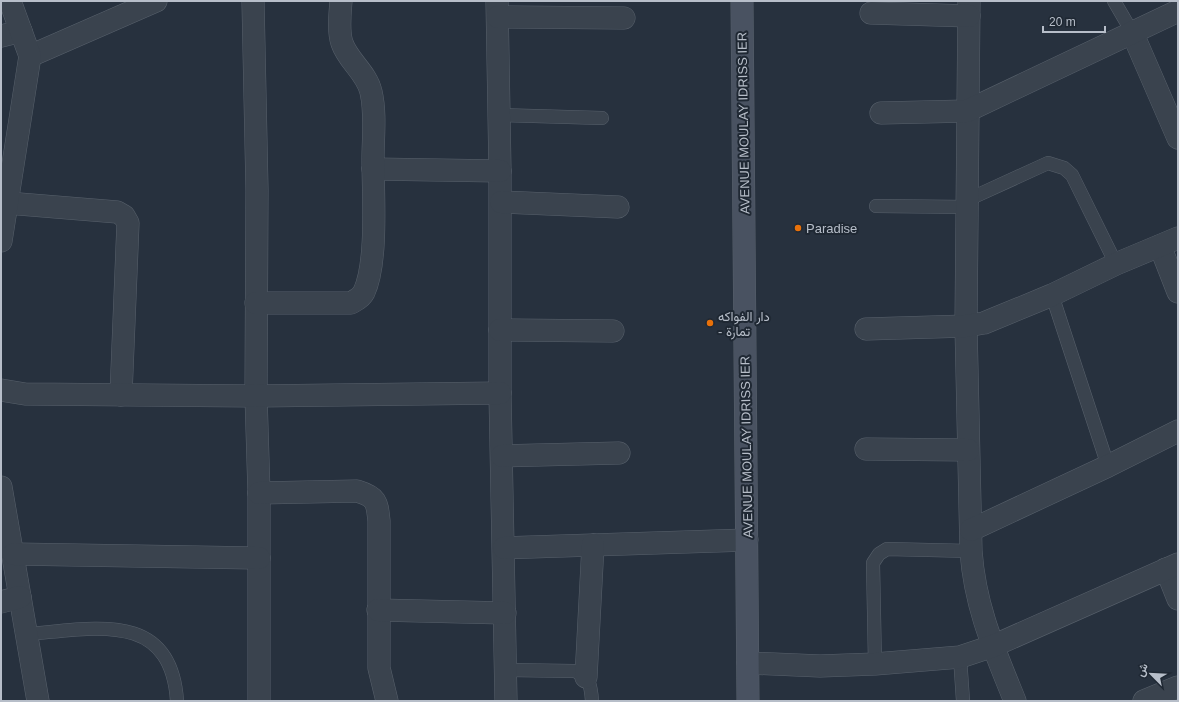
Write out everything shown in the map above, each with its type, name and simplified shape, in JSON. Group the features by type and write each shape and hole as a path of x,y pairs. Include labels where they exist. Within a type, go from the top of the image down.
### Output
{"main road":[{"name":"AVENUE MOULAY IDRISS IER","path":"742,1 748,701"}],"street":[{"path":"1,240 30,56 11,34 10,1"},
{"path":"30,56 132,6 156,1"},
{"path":"253,1 257,190 256,396 259,558 259,701"},
{"path":"256,303 351,303 359,299 364,292 367,282 373,251 371,94 368,83 345,50 342,42 341,1"},
{"path":"871,13 969,5 966,326 968,450 973,578 981,615 1015,701"},
{"path":"506,701 500,393 500,171 497,9 624,18"},
{"path":"881,113 967,111 1178,11"},
{"path":"1132,32 1178,138"},
{"path":"373,169 500,171"},
{"path":"500,202 618,207"},
{"path":"7,203 98,209 117,212 124,216 128,223 121,394"},
{"path":"866,329 966,326 984,323 1052,295 1116,264 1169,242 1178,292"},
{"path":"500,330 613,331"},
{"path":"1,390 25,394 256,396 500,393"},
{"path":"971,540 1108,466 1178,431"},
{"path":"866,449 968,450"},
{"path":"502,456 619,454"},
{"path":"1,487 14,554 11,600 27,634 38,701"},
{"path":"258,493 357,491 374,498 379,521 378,668 387,701"},
{"path":"504,548 747,540"},
{"path":"586,677 593,545"},
{"path":"14,554 259,558"},
{"path":"748,663 820,666 875,664 960,657 993,646 1172,567 1178,598"},
{"path":"378,610 505,613"},
{"path":"1144,701 1178,687"}],"lane":[{"path":"1114,1 1132,32"},
{"path":"499,115 602,118"},
{"path":"876,206 968,203 1048,163 1064,168 1072,175 1116,264"},
{"path":"1052,295 1108,466"},
{"path":"875,664 874,563 879,554 887,549 971,540"},
{"path":"27,634 98,628 129,632 150,640 166,656 176,680 177,701"},
{"path":"960,657 963,701"},
{"path":"506,670 574,671 581,673 586,677 591,687 592,701"}],"place":[{"name":"Paradise","path":"798,228"},
{"name":"دار الفواكه - تمارة","path":"710,323"}]}
